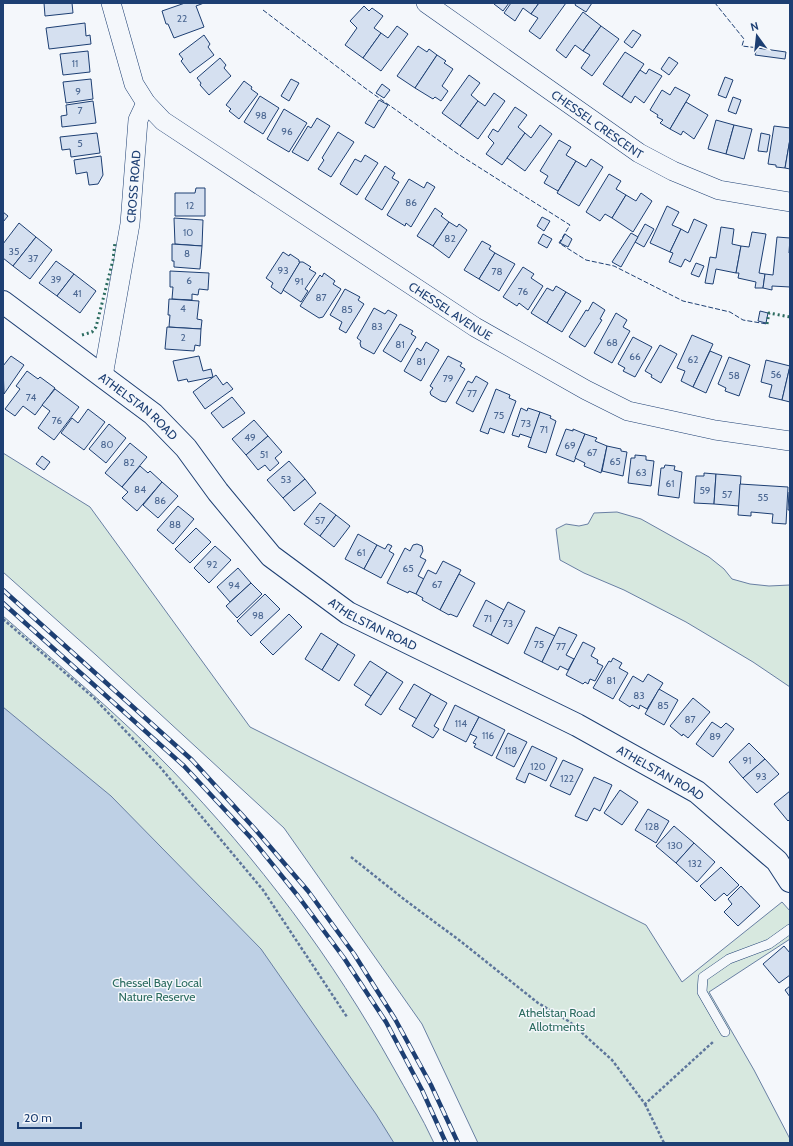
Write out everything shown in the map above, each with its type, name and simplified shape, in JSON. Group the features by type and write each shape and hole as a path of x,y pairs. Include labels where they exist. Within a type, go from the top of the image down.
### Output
{"street":[{"path":"111,3 134,84 146,103"},
{"name":"CHESSEL CRESCENT","path":"426,3 639,153 673,171 719,190 790,202"},
{"name":"CROSS ROAD","path":"102,376 130,224 138,120 146,103"},
{"name":"CHESSEL AVENUE","path":"146,103 163,121 476,327 586,390 628,411 715,430 790,441"},
{"name":"ATHELSTAN ROAD","path":"3,302 153,414 186,448 218,492 271,556 348,613 576,725 697,792 777,861 790,881"}],"lane":[{"path":"725,1032 702,992 703,977 729,959 769,944 790,929"}],"path":[{"path":"3,619 94,698 160,767 263,890 347,1017"},
{"path":"351,857 538,1003 570,1022 612,1060 645,1104 660,1138 664,1143"},
{"path":"645,1104 725,1032"}],"green space":[{"name":"Athelstan Road Allotments","path":"3,453 90,507 250,727 646,925 682,982 782,902 790,911 790,939 709,992 754,1070 790,1139 790,1143 478,1143 422,1024 284,828 96,655 3,572"},
{"path":"617,512 641,519 709,557 724,569 732,579 750,584 769,586 790,585 790,687 753,662 686,622 624,590 584,573 560,560 556,529 566,524 579,526 588,524 594,513"},
{"name":"Chessel Bay Local Nature Reserve","path":"3,616 131,729 203,803 264,874 319,949 370,1027 434,1143 3,1143"}],"water":[{"name":"Chessel Bay Local Nature Reserve","path":"3,707 111,796 261,949 376,1114 394,1143 3,1143"}],"building":[{"path":"44,3 72,3 73,13 45,16"},
{"path":"185,3 204,3 196,6 204,27 174,38 168,24 166,24 162,11"},
{"path":"509,3 503,11 494,4"},
{"path":"511,3 539,3 531,14 523,8 515,21 504,13"},
{"path":"539,3 566,3 540,39 529,31 538,18 531,14"},
{"path":"576,3 592,3 586,12 575,5"},
{"path":"364,6 369,11 372,8 383,16 374,28 381,33 363,58 345,45 357,28 350,21"},
{"path":"583,12 601,26 583,51 575,45 566,58 556,50"},
{"path":"85,23 86,36 90,35 91,44 49,49 46,28"},
{"path":"397,26 408,34 381,71 363,58 381,33 388,38"},
{"path":"601,26 619,39 592,76 581,68 590,55 583,51"},
{"path":"633,30 641,35 632,48 624,42"},
{"path":"204,35 210,44 208,47 214,55 190,73 181,61 183,59 179,54"},
{"path":"418,46 427,52 429,49 437,55 415,88 397,76"},
{"path":"757,48 786,52 785,59 755,55"},
{"path":"88,51 90,72 63,75 60,54"},
{"path":"625,52 644,64 622,97 603,84"},
{"path":"437,55 446,61 444,63 453,69 442,86 448,91 441,101 435,97 433,99 415,88"},
{"path":"669,57 678,63 669,75 661,69"},
{"path":"220,58 226,65 224,68 231,76 209,95 200,85 201,83 197,78"},
{"path":"649,69 662,76 644,103 635,96 631,103 622,97 640,70 646,74"},
{"path":"469,75 480,83 471,95 478,101 460,126 442,113"},
{"path":"725,77 733,80 726,98 718,95"},
{"path":"91,79 93,99 66,103 63,82"},
{"path":"291,79 299,83 289,101 281,96"},
{"path":"244,81 258,94 239,119 229,111 231,109 226,105"},
{"path":"382,84 390,90 384,98 376,93"},
{"path":"675,87 690,95 670,129 660,123 663,120 657,117 658,115 650,110 662,90 670,95"},
{"path":"494,93 505,101 478,139 460,126 478,101 485,106"},
{"path":"260,96 279,108 263,134 244,122"},
{"path":"733,97 741,100 736,114 728,111"},
{"path":"379,100 388,105 374,128 365,123"},
{"path":"93,101 96,123 62,127 61,116 67,115 66,105"},
{"path":"686,102 708,115 694,139 683,131 681,135 670,129"},
{"path":"515,107 527,115 518,127 525,133 502,165 486,154 494,143 488,137 493,129 498,132"},
{"path":"284,109 307,123 289,152 267,139"},
{"path":"317,118 330,126 308,161 292,152 308,126 311,128"},
{"path":"716,120 734,125 726,154 708,149"},
{"path":"540,125 552,134 525,171 507,158 525,133 531,138"},
{"path":"734,125 752,129 744,159 726,154"},
{"path":"774,126 790,128 790,139 785,168 768,164"},
{"path":"338,132 354,142 331,177 318,169 324,160 322,158"},
{"path":"97,133 100,153 71,157 70,149 62,150 60,137"},
{"path":"761,133 770,135 767,152 758,151"},
{"path":"790,139 790,169 785,168"},
{"path":"559,140 571,147 566,155 576,161 558,191 544,183 548,176 540,171"},
{"path":"365,155 378,163 357,195 340,184 355,159 361,162"},
{"path":"101,156 103,175 98,184 89,185 87,172 76,174 74,160"},
{"path":"591,159 603,167 579,206 557,193 576,161 586,167"},
{"path":"385,166 395,173 392,178 399,182 382,210 365,199"},
{"path":"609,174 621,181 616,189 626,195 612,218 605,214 600,221 586,212"},
{"path":"409,179 424,188 427,182 435,187 411,227 406,223 405,226 387,215"},
{"path":"196,188 205,188 205,216 175,216 175,193 195,193"},
{"path":"641,193 652,201 633,232 612,218 626,195 636,201"},
{"path":"667,206 679,212 672,225 681,229 670,252 650,243"},
{"path":"435,208 443,214 441,216 449,222 433,246 417,236"},
{"path":"3,212 8,216 3,222"},
{"path":"542,217 550,221 544,231 537,226"},
{"path":"174,218 203,220 202,246 175,244"},
{"path":"694,219 707,225 690,262 685,259 681,267 669,262 673,253 670,252 681,229 688,233"},
{"path":"449,222 457,227 459,224 467,230 449,258 433,246"},
{"path":"19,223 36,237 13,266 3,258 3,244"},
{"path":"645,224 654,229 644,247 635,242"},
{"path":"721,227 734,229 732,244 741,246 736,273 716,269 713,284 705,283 710,257 716,258"},
{"path":"752,232 766,234 759,273 765,274 763,288 755,288 756,282 738,278 739,273 736,273 741,246 749,247"},
{"path":"631,233 638,237 621,267 612,262"},
{"path":"543,234 552,239 547,248 538,243"},
{"path":"565,234 572,239 568,247 560,243"},
{"path":"36,237 52,250 30,279 13,266"},
{"path":"777,237 790,238 790,287 772,286 772,290 763,288 765,274 773,275"},
{"path":"482,241 491,246 489,249 495,253 479,279 464,270"},
{"path":"172,244 202,246 200,269 174,267 174,261 172,261"},
{"path":"283,252 289,256 290,254 300,262 281,294 271,287 273,283 266,278"},
{"path":"495,253 515,264 499,291 479,279"},
{"path":"56,261 74,274 57,296 39,283"},
{"path":"300,262 303,262 311,267 309,269 316,273 305,289 308,291 301,302 283,290"},
{"path":"696,263 704,266 699,277 691,274"},
{"path":"523,267 534,274 531,278 543,286 528,310 519,303 517,306 503,297"},
{"path":"170,271 209,273 208,290 199,289 198,295 192,294 192,300 172,299 173,287 170,287"},
{"path":"324,273 335,281 333,284 341,289 323,317 319,318 300,306 320,275 322,277"},
{"path":"74,274 96,291 80,313 57,296"},
{"path":"556,286 566,292 547,323 531,313 547,288 553,291"},
{"path":"345,289 360,297 358,300 364,304 346,333 339,329 342,322 330,315"},
{"path":"566,292 581,301 562,332 547,323"},
{"path":"169,299 199,301 197,319 202,320 201,329 169,327"},
{"path":"593,302 605,310 600,319 602,320 585,347 569,337 586,310 588,311"},
{"path":"374,308 385,314 388,310 397,315 374,354 361,347 361,341 357,338"},
{"path":"760,311 768,313 766,323 758,321"},
{"path":"616,313 627,320 623,327 630,331 612,363 594,353"},
{"path":"400,324 413,331 411,334 416,337 401,362 383,351"},
{"path":"167,327 201,329 200,346 195,345 194,351 165,349"},
{"path":"692,335 713,344 693,387 681,381 685,371 677,368"},
{"path":"633,337 652,347 635,377 623,371 625,368 618,364"},
{"path":"426,342 439,350 421,381 404,371 417,348 421,351"},
{"path":"660,345 677,354 661,383 645,371"},
{"path":"710,351 722,356 706,393 693,387"},
{"path":"11,356 24,365 4,394 3,366"},
{"path":"199,356 203,371 211,369 213,377 188,382 187,379 178,381 173,361"},
{"path":"448,356 462,363 460,366 465,369 446,402 441,401 431,395 430,392 433,388 430,386"},
{"path":"729,357 750,365 739,396 725,391 726,388 718,384"},
{"path":"766,360 790,366 782,400 769,397 772,385 761,382"},
{"path":"790,366 790,402 782,400"},
{"path":"27,371 38,379 40,377 55,388 35,415 23,406 15,416 5,409 20,389 16,386"},
{"path":"216,375 223,385 227,382 233,389 205,409 193,392"},
{"path":"476,376 488,383 473,412 456,403 468,381 472,383"},
{"path":"55,389 79,407 54,440 38,428 50,411 42,405"},
{"path":"496,389 510,395 509,398 516,401 504,433 490,428 488,434 480,431"},
{"path":"232,397 245,413 223,428 211,413"},
{"path":"521,408 527,411 528,408 540,412 532,438 520,434 519,437 512,435"},
{"path":"88,409 105,422 84,450 61,433 72,418 78,423"},
{"path":"540,412 551,416 550,418 556,421 546,453 528,447"},
{"path":"254,420 268,436 246,455 232,439"},
{"path":"109,424 126,438 106,463 89,449"},
{"path":"566,429 573,431 573,429 585,434 574,462 556,455"},
{"path":"585,434 597,438 595,441 607,446 601,473 584,466 585,463 575,458"},
{"path":"268,436 282,452 275,458 279,463 270,471 265,465 258,470 246,455"},
{"path":"130,443 147,457 122,487 105,473"},
{"path":"607,446 627,452 623,476 602,471"},
{"path":"635,455 646,456 646,460 654,461 651,486 628,483 631,458 635,458"},
{"path":"42,456 50,462 44,470 36,464"},
{"path":"289,461 305,479 283,498 267,480"},
{"path":"665,465 675,466 674,470 682,472 679,498 658,495 661,468 664,468"},
{"path":"140,466 148,473 150,471 162,482 137,511 122,498 128,492 122,487"},
{"path":"704,473 716,474 714,504 694,503 696,476 704,476"},
{"path":"716,474 741,476 739,506 714,504"},
{"path":"305,479 316,493 294,511 283,498"},
{"path":"162,482 178,496 158,518 143,505"},
{"path":"740,484 788,487 786,524 772,523 773,514 751,512 751,516 738,515"},
{"path":"789,492 790,510 788,510"},
{"path":"320,503 336,515 320,536 304,524"},
{"path":"178,506 194,519 173,544 157,530"},
{"path":"336,515 350,526 334,547 320,536"},
{"path":"196,528 211,542 190,563 175,549"},
{"path":"358,534 377,545 364,569 345,559"},
{"path":"388,544 392,546 389,551 394,554 381,578 364,569 377,545 385,549"},
{"path":"417,544 422,546 423,551 420,557 426,560 418,576 424,579 416,594 409,591 408,593 387,583 405,548 410,551 413,545"},
{"path":"215,546 231,560 209,583 194,568"},
{"path":"443,561 461,570 440,610 422,600 423,598 416,594 428,570 436,574"},
{"path":"238,568 251,583 230,602 217,587"},
{"path":"459,574 475,583 457,617 440,610"},
{"path":"251,583 262,594 237,618 226,606"},
{"path":"265,594 280,609 251,636 237,621"},
{"path":"486,600 504,610 491,635 473,626"},
{"path":"508,602 525,611 508,644 491,635"},
{"path":"289,614 302,627 273,655 260,642"},
{"path":"536,627 555,636 542,662 524,653"},
{"path":"559,627 577,635 566,655 574,659 568,670 560,666 558,670 542,662"},
{"path":"321,633 338,644 322,670 305,659"},
{"path":"583,642 595,648 591,656 598,660 597,663 603,666 595,681 590,679 588,684 585,682 583,684 566,675"},
{"path":"338,644 355,655 339,681 322,670"},
{"path":"613,658 622,663 619,668 628,673 613,699 593,688 609,661 611,662"},
{"path":"370,661 387,672 371,696 354,685"},
{"path":"387,672 403,682 381,715 365,705"},
{"path":"648,674 663,683 647,709 640,705 639,709 632,705 630,707 619,700 633,676 643,682"},
{"path":"414,684 431,694 417,719 399,709"},
{"path":"659,689 678,700 664,725 645,714"},
{"path":"431,694 447,703 434,726 439,729 433,738 412,726"},
{"path":"693,698 710,712 688,738 683,734 682,736 670,726"},
{"path":"455,705 479,717 466,742 443,730"},
{"path":"479,717 505,730 492,756 474,747 476,744 473,743 477,737 470,734"},
{"path":"712,722 721,728 726,723 734,729 713,757 696,744"},
{"path":"508,733 527,742 514,767 496,758"},
{"path":"749,743 765,759 743,778 729,762"},
{"path":"532,746 557,758 546,781 529,773 525,783 516,779"},
{"path":"765,759 779,774 757,793 743,778"},
{"path":"563,760 583,769 570,795 550,786"},
{"path":"594,777 612,785 600,811 594,808 587,821 575,816"},
{"path":"620,790 638,802 622,825 604,813"},
{"path":"790,791 790,819 788,821 774,804"},
{"path":"648,809 669,821 656,843 635,830"},
{"path":"674,826 694,843 676,863 656,846"},
{"path":"694,843 715,862 697,882 676,863"},
{"path":"721,867 739,885 727,896 724,893 715,901 700,886"},
{"path":"741,886 760,906 738,926 724,912 732,904 728,899"},
{"path":"784,946 790,953 790,975 779,983 763,964"},
{"path":"790,986 790,997 785,990"}],"railway":[{"path":"3,590 192,760 254,828 308,891 354,954 395,1019 431,1085 458,1143"},
{"path":"3,603 184,766 252,839 298,896 344,958 386,1022 422,1090 446,1143"}],"hedge":[{"path":"82,335 92,332 96,327 113,260 115,242"},
{"path":"767,324 769,313 790,317"}],"fence":[{"path":"714,3 744,39 742,46 759,48"},
{"path":"263,10 365,88 458,154 570,225 559,243 586,260 614,266 683,301 730,312 743,320 767,324"}]}
